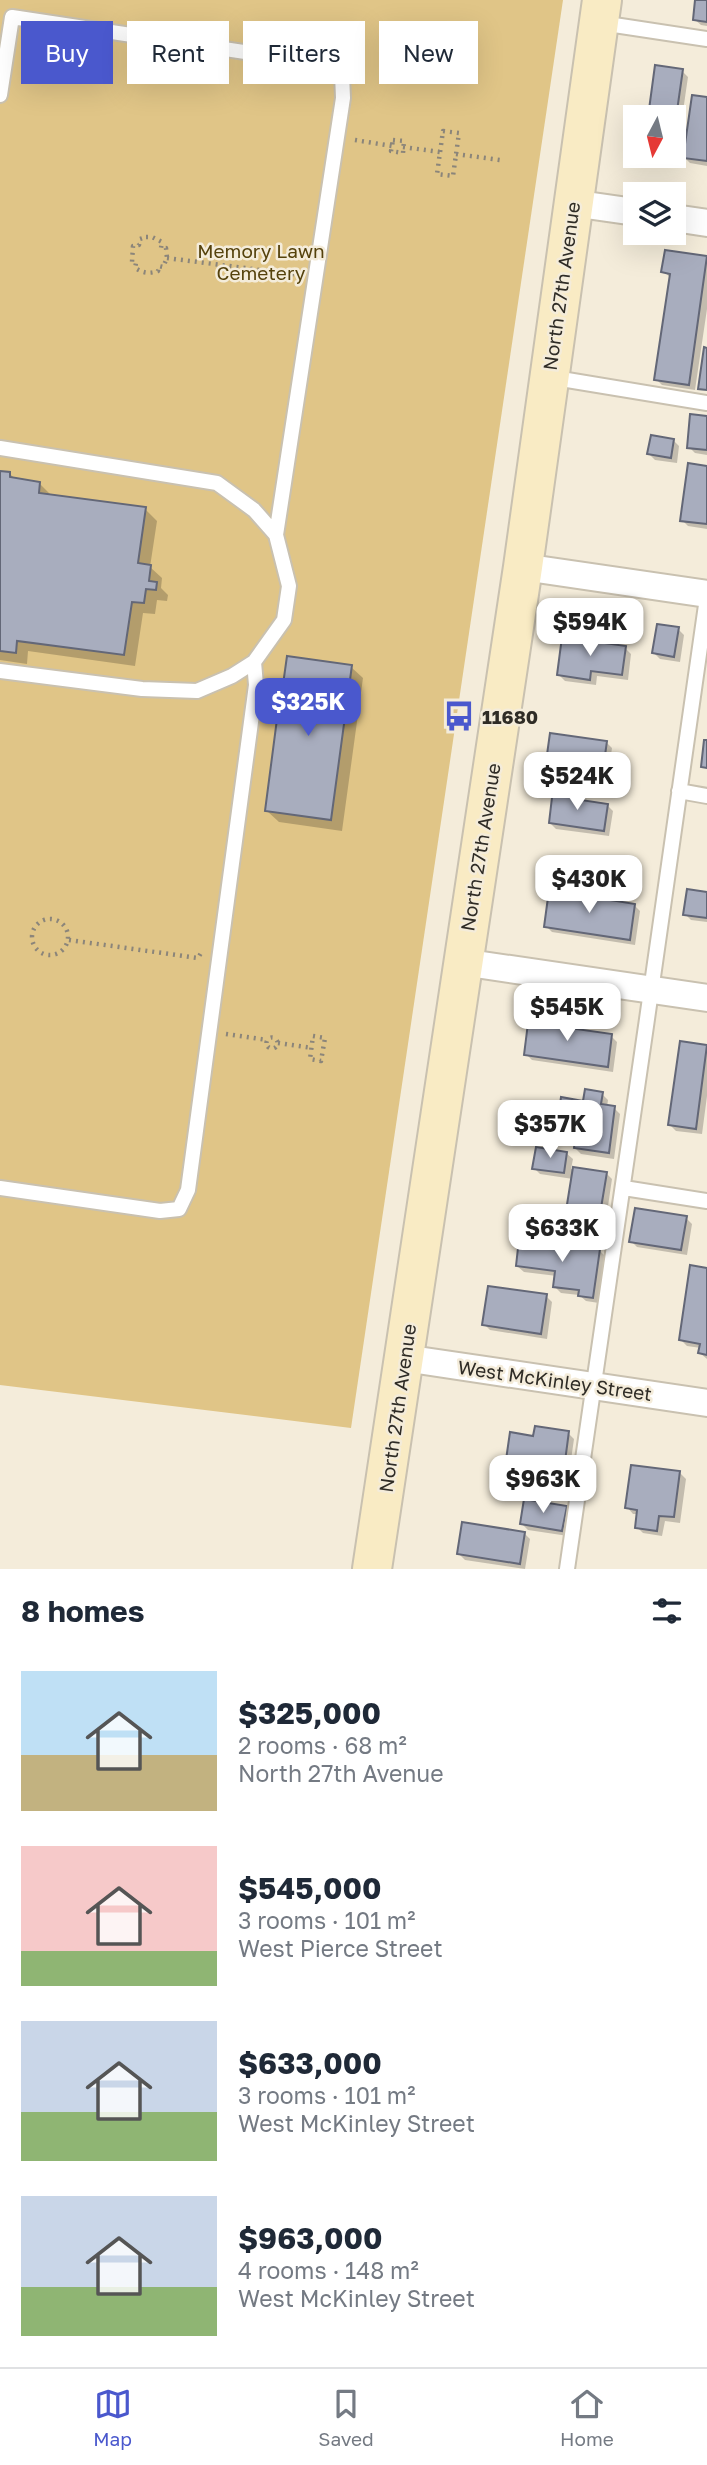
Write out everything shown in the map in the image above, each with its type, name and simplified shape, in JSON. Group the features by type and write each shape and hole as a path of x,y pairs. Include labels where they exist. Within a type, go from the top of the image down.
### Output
{"main road":[{"name":"North 27th Avenue","path":"372,1569 523,567 600,11"}],"street":[{"path":"572,203 623,210"},
{"path":"686,220 707,223"},
{"path":"523,567 707,596"},
{"path":"462,962 707,999"},
{"name":"West McKinley Street","path":"404,1358 707,1403"}],"lane":[{"path":"600,11 707,39"},
{"path":"0,95 12,17 324,64 342,74 343,98 276,535 289,586 284,620 254,662 232,676 197,691 142,689 0,671"},
{"path":"549,377 707,403"},
{"path":"0,449 217,483 254,510 276,535"},
{"path":"567,1569 624,1188 707,596"},
{"path":"0,1188 160,1211 179,1209 188,1190 210,1032 256,685 254,662"},
{"path":"679,791 707,796"},
{"path":"624,1188 707,1201"}],"path":[{"path":"443,131 459,133 453,176 437,174 440,152 443,131"},
{"path":"337,138 392,146 391,151 403,153 403,147 440,152"},
{"path":"456,154 500,160"},
{"path":"152,237 162,242 161,248 166,248 167,258 163,267 159,266 158,271 151,273 135,268 136,263 132,262 131,256 133,246 139,245 140,239 152,237"},
{"path":"167,258 314,278"},
{"path":"48,919 55,919 65,927 68,940 62,951 49,955 37,950 32,937 36,925 48,919"},
{"path":"68,940 198,958 201,952 207,950 220,953"},
{"path":"210,1032 267,1040 274,1037 278,1043 312,1048"},
{"path":"313,1037 325,1038 321,1061 310,1059 312,1048 313,1037"},
{"path":"267,1040 267,1045 271,1048 278,1043"}],"green space":[{"name":"Memory Lawn Cemetery","path":"0,0 563,0 351,1428 0,1385"}],"building":[{"path":"695,0 707,0 707,22 693,20"},
{"path":"655,65 683,69 678,105 650,105"},
{"path":"692,95 707,97 707,161 686,158"},
{"path":"665,250 707,256 689,385 654,380 670,274 661,272"},
{"path":"704,347 707,348 707,390 698,389"},
{"path":"690,414 707,416 707,450 687,448"},
{"path":"651,435 674,439 671,458 647,454"},
{"path":"688,463 707,466 707,524 680,521"},
{"path":"0,471 10,472 10,477 40,482 39,493 146,507 138,563 151,565 149,581 157,582 156,590 146,589 144,603 132,602 124,655 17,641 16,653 0,651"},
{"path":"657,624 679,627 674,657 652,653"},
{"path":"562,637 626,646 622,675 591,671 590,680 557,675"},
{"path":"287,656 352,665 331,820 265,811 277,719 270,718 273,691 282,692"},
{"path":"550,733 607,741 602,777 545,769"},
{"path":"704,740 707,740 707,768 701,767"},
{"path":"553,789 575,792 574,799 608,804 604,831 549,823"},
{"path":"687,889 707,892 707,918 683,915"},
{"path":"549,890 635,904 630,940 544,927"},
{"path":"545,1017 570,1021 569,1028 612,1034 608,1067 524,1055 528,1023 544,1025"},
{"path":"680,1041 707,1045 696,1129 668,1125"},
{"path":"585,1089 603,1092 601,1104 615,1106 609,1153 574,1148 577,1121 558,1119 561,1097 583,1101"},
{"path":"536,1147 567,1152 564,1173 532,1169"},
{"path":"573,1167 607,1172 601,1208 596,1207 594,1221 565,1217"},
{"path":"635,1208 687,1216 681,1250 629,1242"},
{"path":"519,1239 600,1249 593,1298 578,1296 579,1290 553,1287 555,1271 516,1266"},
{"path":"690,1265 707,1268 707,1355 698,1353 700,1344 679,1340"},
{"path":"488,1286 547,1294 541,1334 482,1325"},
{"path":"535,1426 569,1431 564,1469 506,1460 510,1432 533,1436"},
{"path":"631,1465 680,1471 674,1517 659,1516 657,1531 635,1528 637,1510 625,1508"},
{"path":"524,1499 567,1506 562,1531 520,1524"},
{"path":"462,1522 525,1532 520,1564 457,1554"}],"place":[{"name":"11680","path":"459,716"}]}
